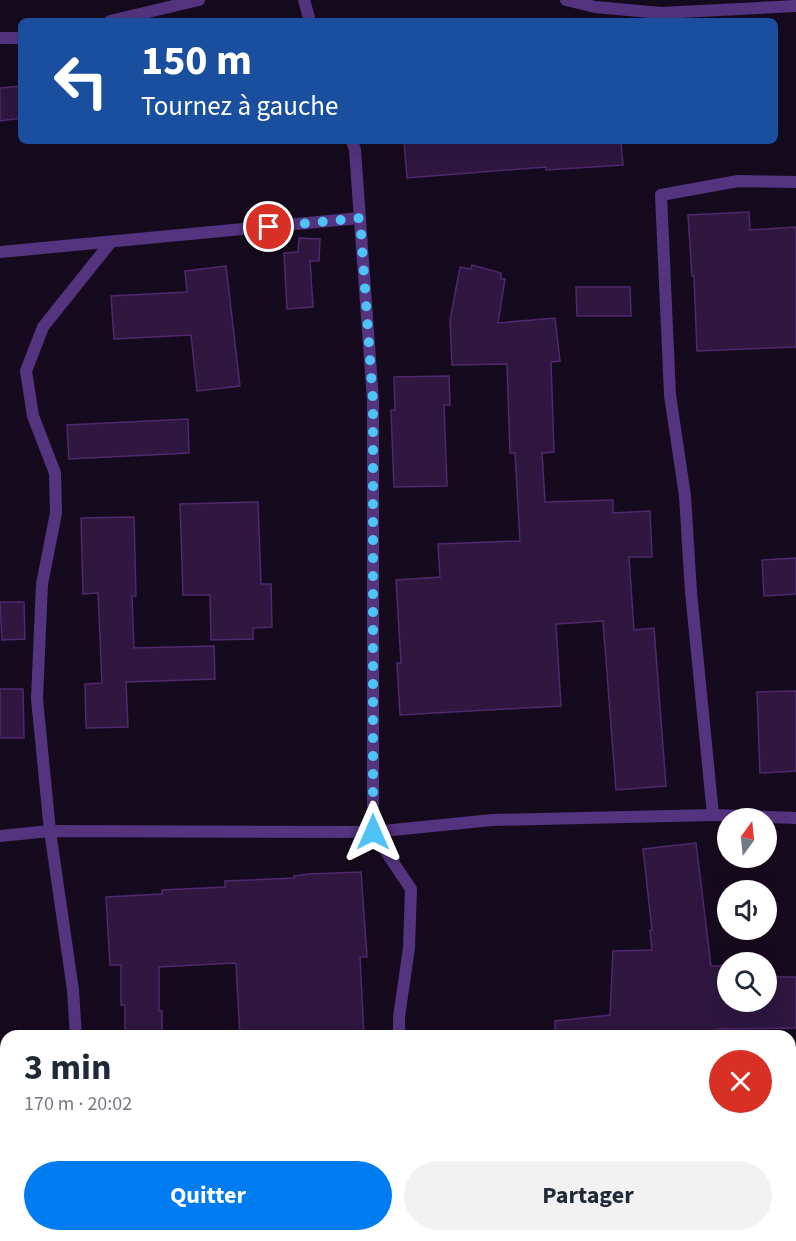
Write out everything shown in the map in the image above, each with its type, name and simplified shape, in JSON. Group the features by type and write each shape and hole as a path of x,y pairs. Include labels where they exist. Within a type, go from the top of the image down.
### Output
{"street":[{"path":"123,18 199,0"},
{"path":"304,0 309,18"},
{"path":"566,0 595,7 661,13 796,6"},
{"path":"0,38 18,38"},
{"path":"353,144 373,401 373,832 411,889 409,948 399,1030"},
{"path":"713,815 691,592 685,496 670,395 662,195 738,181 796,182"},
{"path":"0,252 360,218"},
{"path":"75,1030 50,831 37,699 42,584 56,513 55,473 33,416 26,371 43,327 111,242"},
{"path":"0,836 50,831 373,832 492,820 713,815 796,818"}],"building":[{"path":"18,86 18,118 0,121 0,88"},
{"path":"404,144 621,144 623,165 546,170 546,167 407,178"},
{"path":"749,212 750,230 796,227 796,347 697,351 694,276 692,276 688,215"},
{"path":"299,238 320,239 319,261 310,261 313,307 287,309 284,253 298,252"},
{"path":"472,265 501,273 501,279 505,279 498,323 555,318 560,361 551,362 554,452 542,453 545,502 613,500 613,513 650,511 652,557 629,557 634,630 654,628 666,786 616,790 603,621 556,624 561,706 400,715 397,663 401,663 396,580 440,577 438,544 520,541 515,453 510,453 507,364 452,365 450,320 460,267 471,269"},
{"path":"226,266 240,386 197,391 191,335 114,339 111,296 187,292 185,271"},
{"path":"576,287 630,287 631,316 577,316"},
{"path":"449,376 450,405 444,405 447,486 394,487 391,410 395,410 394,377"},
{"path":"188,419 189,453 69,459 67,425"},
{"path":"258,502 261,584 271,584 272,627 253,628 253,639 211,640 210,595 183,595 180,504"},
{"path":"134,517 136,596 132,596 134,648 214,646 215,679 126,682 128,727 86,728 85,684 102,683 98,593 83,594 81,518"},
{"path":"796,558 796,594 764,596 762,560"},
{"path":"0,602 24,602 25,639 2,640"},
{"path":"0,689 23,689 24,738 0,738"},
{"path":"796,691 796,771 760,773 757,692"},
{"path":"696,843 711,966 717,966 717,1012 777,1012 777,977 796,977 796,1028 555,1030 555,1021 610,1015 613,951 652,950 650,930 652,930 643,849"},
{"path":"361,872 367,957 360,957 364,1030 240,1030 236,964 234,963 159,967 159,1011 162,1011 162,1030 125,1030 125,1005 121,1005 121,965 110,965 106,897 162,894 162,890 225,887 225,881 294,878 294,876"}],"route":[{"path":"269,227 360,218 373,401 373,832"}]}
